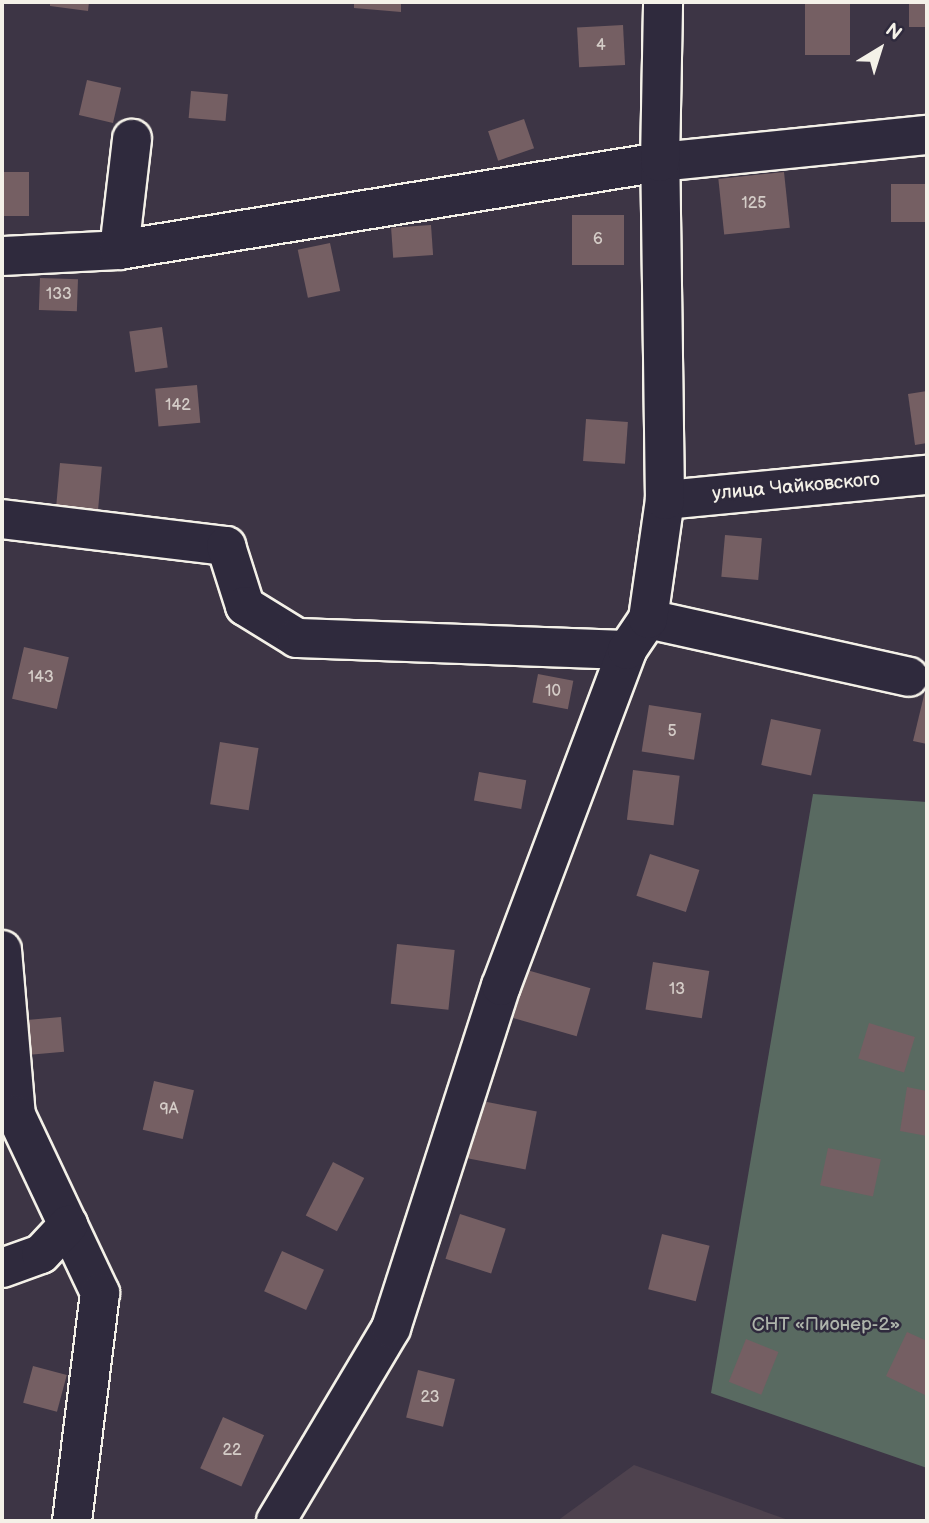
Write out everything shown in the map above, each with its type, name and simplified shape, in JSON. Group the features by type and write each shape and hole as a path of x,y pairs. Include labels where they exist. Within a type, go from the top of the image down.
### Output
{"street":[{"path":"276,1521 391,1328 501,986 627,650 648,619 665,500 660,162 663,2"},
{"path":"2,256 119,250 660,162 927,135"},
{"path":"119,250 132,139"},
{"name":"улица Чайковского","path":"665,500 927,475"},
{"path":"2,519 226,546 244,606 297,638 627,650"},
{"path":"648,619 909,677"},
{"path":"2,950 16,1115 100,1293 72,1521"},
{"path":"2,1268 41,1254 68,1225"}],"shaded area":[{"path":"634,1465 791,1521 557,1521"}],"green space":[{"name":"СНТ «Пионер-2»","path":"813,794 927,802 927,1468 711,1393"}],"building":[{"path":"50,2 89,2 88,11 50,6"},
{"path":"354,2 401,2 401,12 354,8"},
{"path":"805,2 850,2 850,55 805,55"},
{"path":"909,2 927,2 927,27 909,27"},
{"path":"623,25 625,65 579,67 577,27"},
{"path":"87,80 121,88 113,123 79,115"},
{"path":"191,91 228,94 226,121 189,118"},
{"path":"524,119 534,148 498,161 488,131"},
{"path":"2,172 29,172 29,216 2,216"},
{"path":"784,172 790,228 724,235 718,179"},
{"path":"891,184 927,184 927,222 891,222"},
{"path":"572,215 624,215 624,265 572,265"},
{"path":"431,225 433,255 393,258 391,228"},
{"path":"330,243 340,291 308,298 298,250"},
{"path":"40,278 78,279 77,311 39,310"},
{"path":"162,327 168,368 135,372 129,332"},
{"path":"197,385 200,423 158,427 155,389"},
{"path":"927,391 927,443 915,445 908,394"},
{"path":"586,419 628,422 625,464 583,461"},
{"path":"60,463 102,467 98,511 56,508"},
{"path":"725,535 762,538 758,580 721,577"},
{"path":"24,647 69,657 57,709 12,699"},
{"path":"538,674 573,681 568,709 532,702"},
{"path":"927,687 927,744 913,741"},
{"path":"649,705 701,713 694,760 642,751"},
{"path":"771,719 821,730 811,776 761,765"},
{"path":"220,742 259,748 249,810 210,804"},
{"path":"633,770 680,776 674,825 627,820"},
{"path":"479,772 526,780 521,809 474,801"},
{"path":"650,854 699,870 686,912 636,896"},
{"path":"397,944 455,950 448,1010 391,1004"},
{"path":"653,962 709,971 702,1018 645,1009"},
{"path":"527,970 590,988 577,1036 513,1018"},
{"path":"61,1017 64,1052 24,1055 21,1020"},
{"path":"869,1023 915,1037 904,1072 858,1058"},
{"path":"154,1081 194,1090 183,1139 143,1130"},
{"path":"907,1087 927,1091 927,1136 900,1131"},
{"path":"472,1099 537,1112 526,1170 461,1157"},
{"path":"828,1148 881,1159 873,1196 820,1185"},
{"path":"333,1162 364,1178 337,1231 306,1215"},
{"path":"460,1214 506,1229 491,1274 445,1259"},
{"path":"662,1234 710,1246 696,1301 648,1289"},
{"path":"282,1251 324,1270 306,1310 264,1291"},
{"path":"907,1332 927,1341 927,1396 886,1376"},
{"path":"746,1339 778,1352 761,1395 729,1382"},
{"path":"33,1366 67,1375 57,1412 23,1403"},
{"path":"418,1370 455,1379 443,1427 406,1418"},
{"path":"223,1417 264,1435 241,1486 200,1468"}]}
